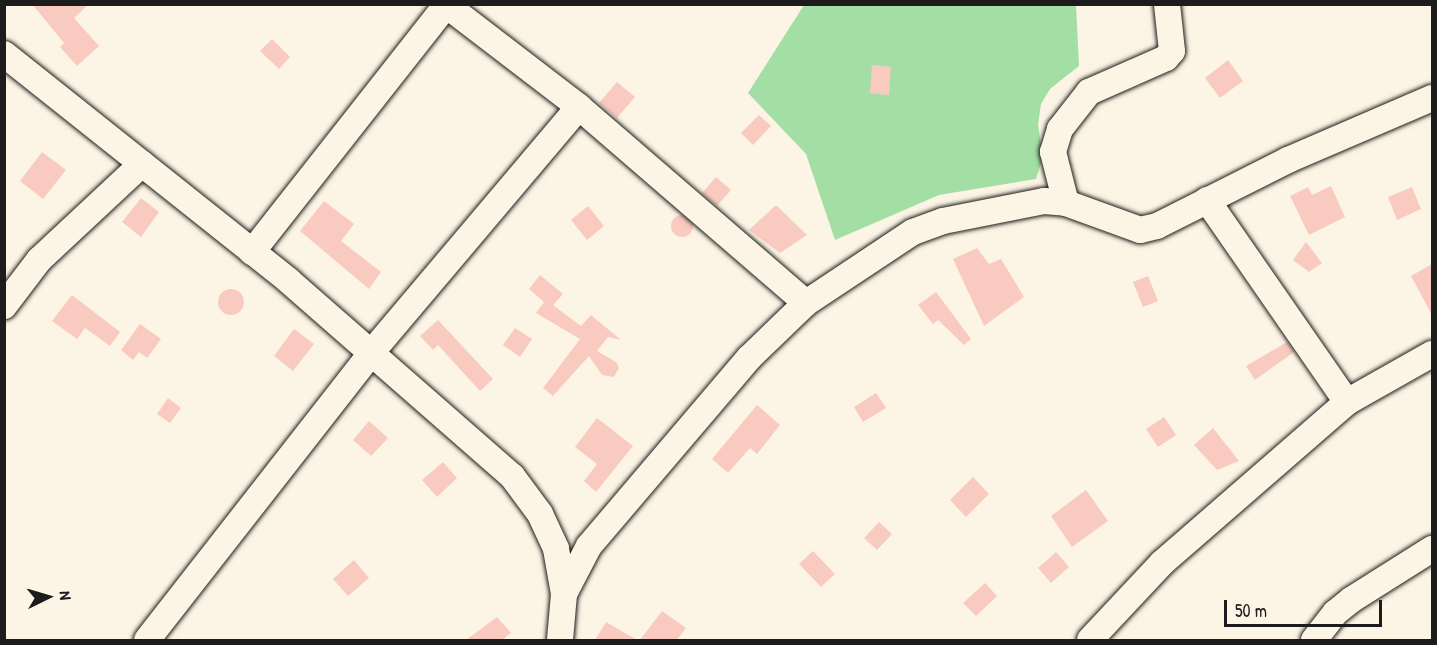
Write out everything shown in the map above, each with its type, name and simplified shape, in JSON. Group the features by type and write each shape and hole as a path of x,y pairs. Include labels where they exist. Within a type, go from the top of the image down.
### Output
{"street":[{"path":"1066,203 1053,152 1060,129 1089,92 1166,58 1172,51 1167,4"},
{"path":"252,252 446,5 579,107 806,303"},
{"path":"4,54 252,252 512,476 540,514 549,535 564,594"},
{"path":"556,634 564,594 589,546 749,358 806,303 913,232 1020,203 1066,203 1140,230 1156,226 1288,160 1432,98"},
{"path":"147,640 371,353 579,107"},
{"path":"4,306 39,260 142,164"},
{"path":"1207,200 1347,402"},
{"path":"1090,640 1162,563 1347,402 1432,354"},
{"path":"549,535 589,546"},
{"path":"1314,640 1335,613 1351,600 1432,549"}],"green space":[{"path":"804,5 1076,5 1079,66 1050,89 1041,104 1038,125 1043,157 1036,179 939,195 835,240 806,154 748,93"}],"building":[{"path":"32,4 89,4 74,18 99,46 77,66 60,47 64,43"},
{"path":"272,39 290,57 279,69 260,51"},
{"path":"1228,60 1243,81 1220,98 1205,78"},
{"path":"872,65 891,67 889,95 870,93"},
{"path":"617,82 635,97 617,118 599,103"},
{"path":"759,115 771,126 753,145 741,133"},
{"path":"42,152 66,170 43,199 20,181"},
{"path":"716,177 731,190 717,206 702,193"},
{"path":"1331,186 1345,217 1309,235 1290,196 1308,187 1312,195"},
{"path":"1412,187 1421,209 1397,220 1388,197"},
{"path":"141,198 159,212 141,237 122,222"},
{"path":"324,201 354,224 341,241 381,272 369,289 300,231"},
{"path":"776,205 807,235 780,253 749,230"},
{"path":"588,206 604,226 587,240 571,220"},
{"path":"682,215 690,218 693,226 690,234 682,237 674,234 671,226 674,218"},
{"path":"1306,242 1322,263 1309,272 1293,260"},
{"path":"977,248 989,264 1001,259 1024,297 984,326 953,259"},
{"path":"1432,264 1432,315 1411,276"},
{"path":"540,275 563,294 553,305 581,326 591,315 621,340 608,337 597,351 616,362 619,368 614,377 602,375 589,356 553,396 543,388 580,339 536,313 544,302 529,289"},
{"path":"1148,276 1158,301 1143,307 1133,282"},
{"path":"231,289 240,293 244,302 240,311 231,315 222,311 218,302 222,293"},
{"path":"936,292 971,339 964,345 938,320 933,324 918,305"},
{"path":"72,295 120,332 110,346 85,328 77,339 52,321"},
{"path":"438,320 493,379 480,391 438,345 433,350 420,336"},
{"path":"140,324 161,339 147,358 139,352 133,360 121,350"},
{"path":"515,328 532,339 520,357 503,345"},
{"path":"294,329 314,344 293,371 274,356"},
{"path":"1287,342 1294,352 1255,380 1246,366"},
{"path":"876,393 886,408 863,422 854,407"},
{"path":"168,398 181,408 170,423 157,414"},
{"path":"757,405 780,425 757,454 750,448 728,473 712,459"},
{"path":"1164,417 1176,435 1158,447 1146,429"},
{"path":"597,418 633,446 596,492 584,481 597,464 575,447"},
{"path":"369,421 388,438 371,456 353,440"},
{"path":"1213,428 1239,461 1217,470 1194,445"},
{"path":"443,462 457,478 437,497 422,480"},
{"path":"973,477 989,494 966,517 950,500"},
{"path":"1086,490 1108,521 1072,547 1051,516"},
{"path":"879,522 892,534 877,550 864,538"},
{"path":"813,551 835,574 821,587 799,564"},
{"path":"1056,552 1069,567 1051,583 1038,568"},
{"path":"354,560 369,578 348,596 333,579"},
{"path":"985,583 997,596 976,616 963,603"},
{"path":"662,611 686,628 677,640 640,640"},
{"path":"497,617 511,633 502,640 466,640"},
{"path":"606,622 637,640 595,640"}]}
